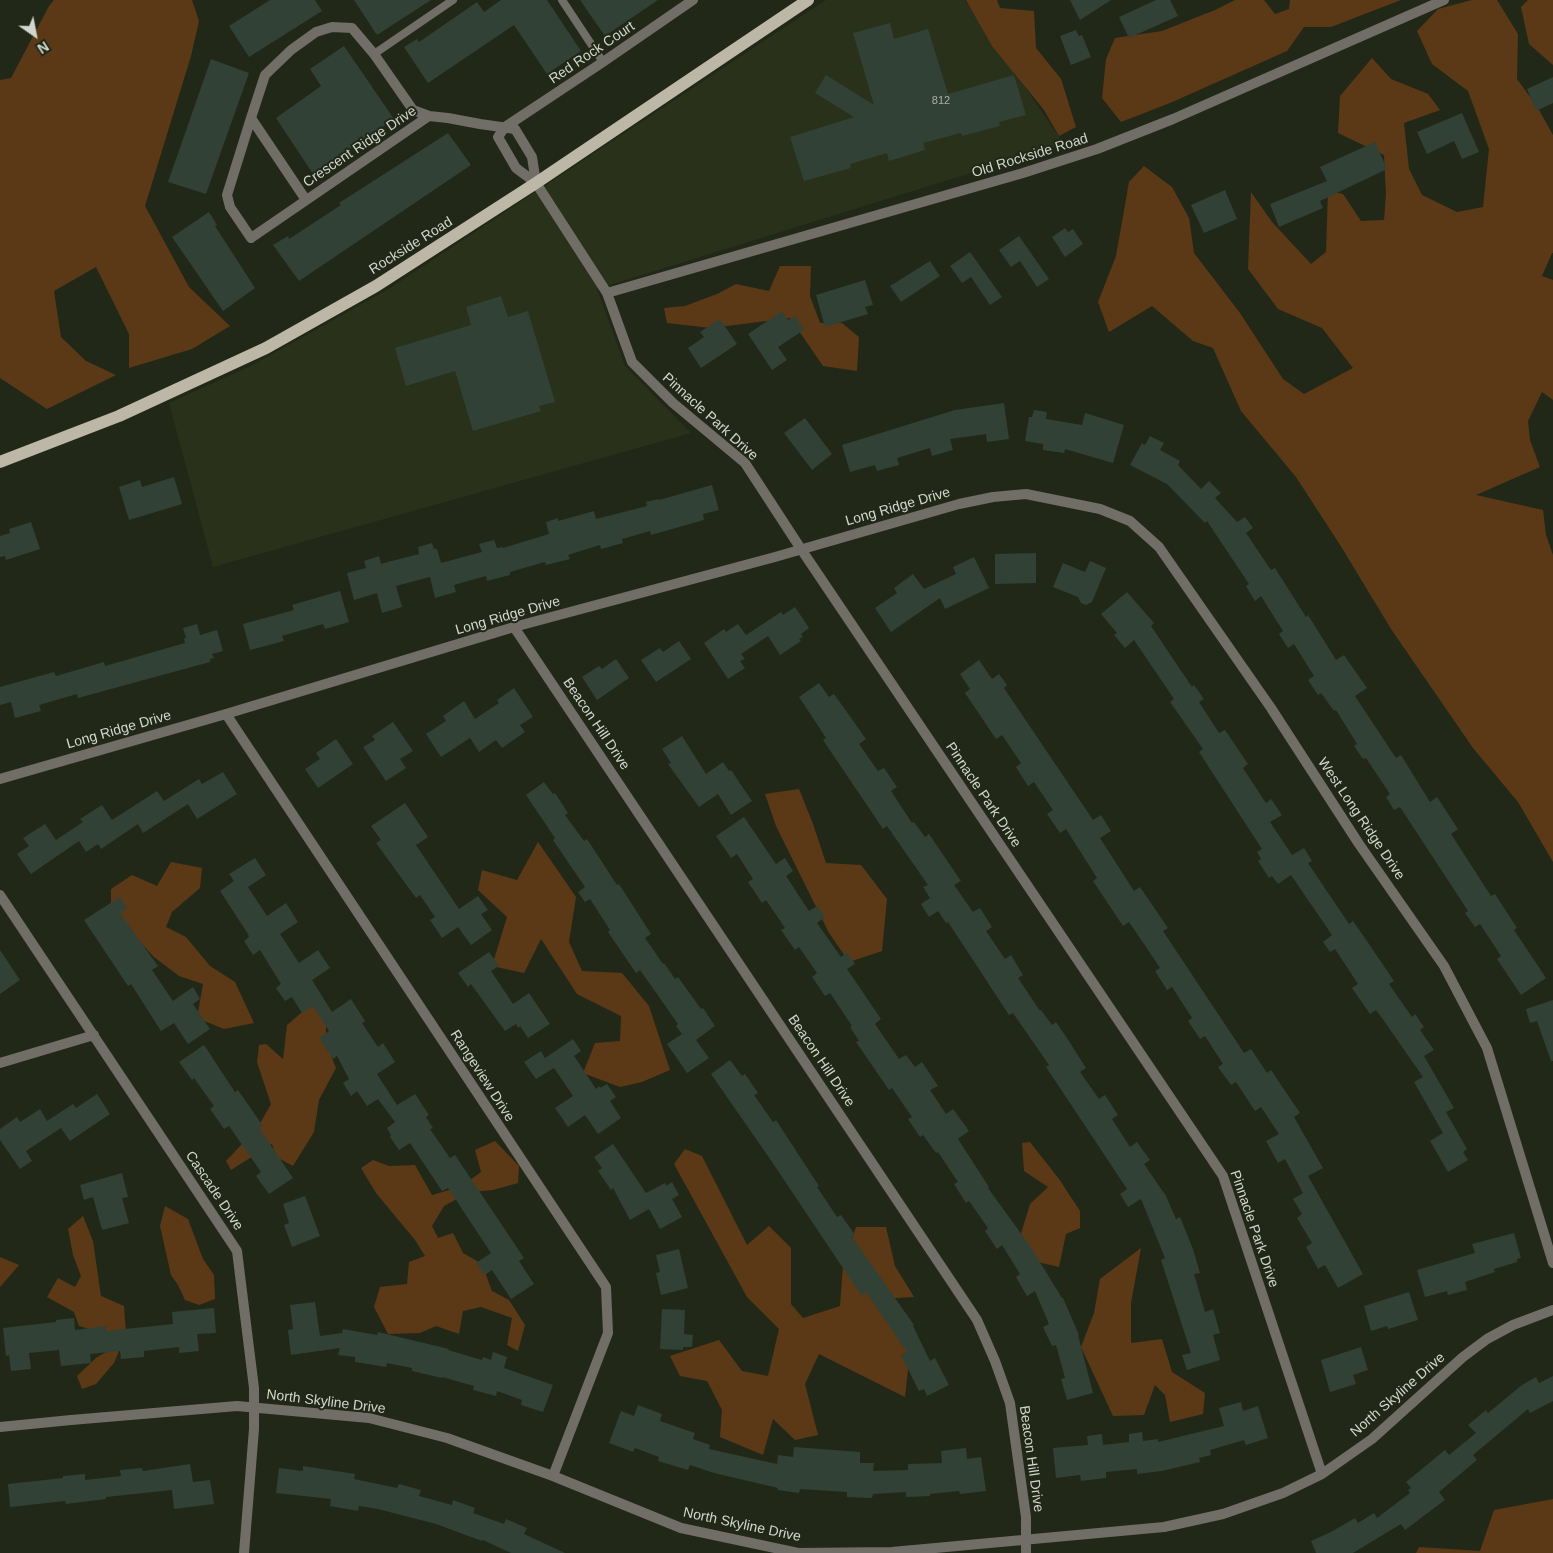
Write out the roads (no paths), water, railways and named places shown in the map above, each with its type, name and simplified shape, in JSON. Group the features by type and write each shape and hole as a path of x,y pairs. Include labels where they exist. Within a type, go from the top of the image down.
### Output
{"main road":[{"name":"Rockside Road","path":"0,462 119,416 266,348 376,286 536,183 808,0"}],"street":[{"name":"Red Rock Court","path":"505,126 694,0"},
{"name":"Old Rockside Road","path":"607,293 1023,173 1091,151 1172,119 1444,0"},
{"name":"Crescent Ridge Drive","path":"429,116 251,238 230,207 227,195 265,75 291,50 316,32 332,27 352,28 374,54 413,110 429,116 505,126"},
{"name":"Crescent Ridge Drive","path":"251,118 306,200"},
{"path":"505,126 515,129 532,157 536,183 516,168 498,137 505,126"},
{"name":"Pinnacle Park Drive","path":"536,183 607,293 632,362 673,403 746,463 801,549 1223,1176 1322,1474"},
{"name":"Long Ridge Drive","path":"0,779 226,714 514,627 959,504 993,497 1026,494"},
{"name":"West Long Ridge Drive","path":"1026,494 1100,509 1130,521 1159,547 1271,708 1359,844 1444,966 1487,1048 1553,1263"},
{"name":"Beacon Hill Drive","path":"514,627 978,1320 1010,1403 1026,1517 1026,1553"},
{"name":"Rangeview Drive","path":"226,714 606,1287 608,1333 553,1476"},
{"name":"Cascade Drive","path":"0,895 238,1251 254,1388 244,1553"},
{"path":"0,1063 94,1035"},
{"name":"North Skyline Drive","path":"0,1428 237,1406 369,1418 447,1438 553,1476 681,1528 798,1553 892,1552 1164,1527 1232,1511 1284,1493 1322,1474 1372,1439 1463,1357 1487,1339 1513,1325 1553,1310"}],"lane":[{"path":"374,54 453,0"},
{"path":"562,0 603,62"}]}
